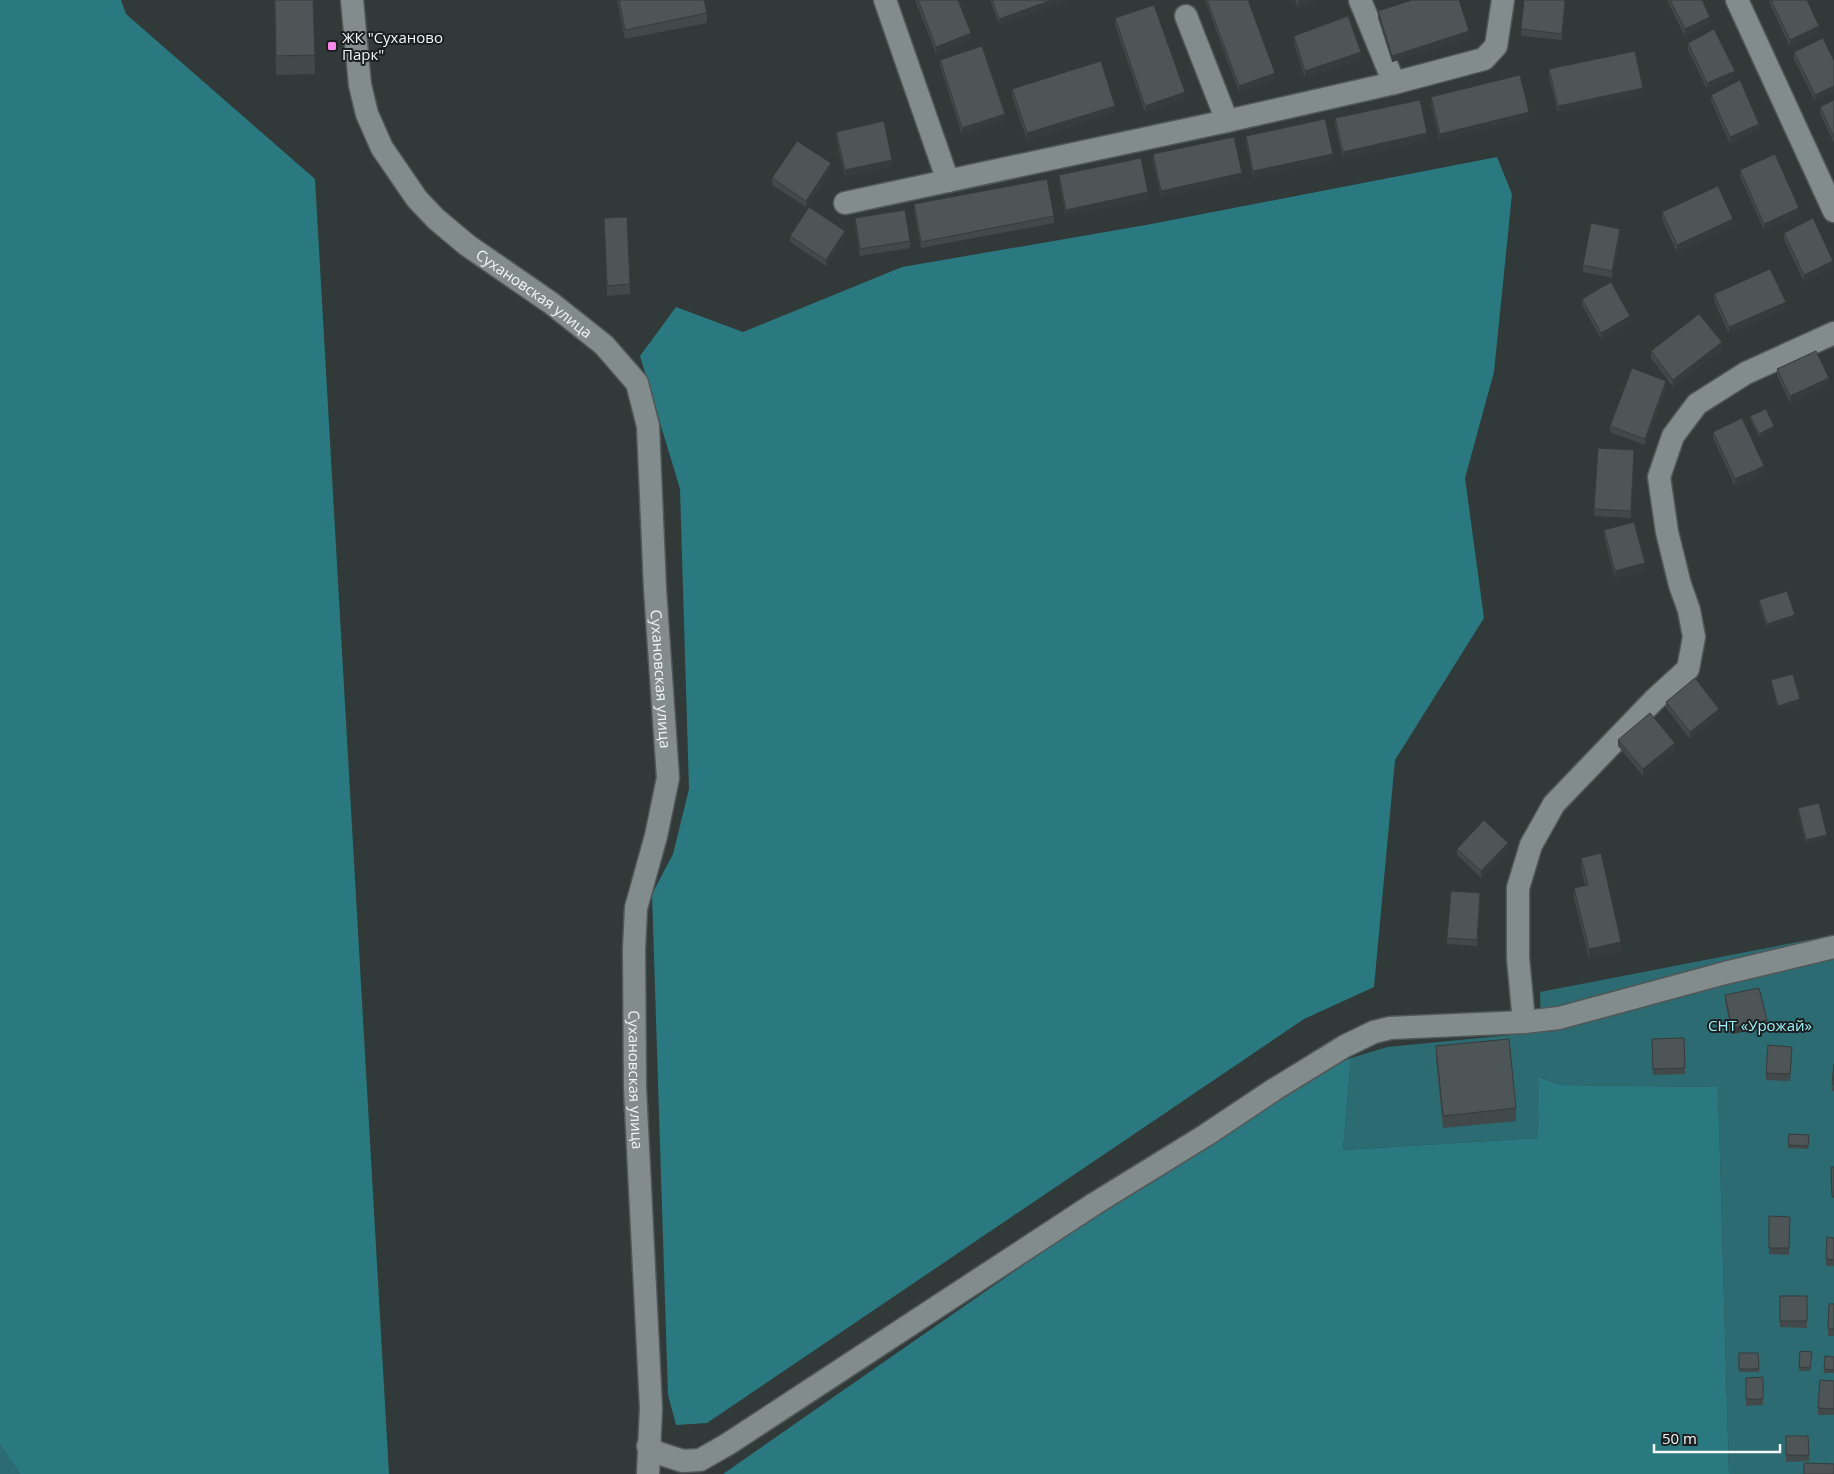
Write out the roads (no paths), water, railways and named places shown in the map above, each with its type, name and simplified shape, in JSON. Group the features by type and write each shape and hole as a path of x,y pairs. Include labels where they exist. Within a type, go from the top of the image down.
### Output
{"street":[{"name":"Сухановская улица","path":"352,0 360,85 367,114 382,148 417,199 436,220 467,245 551,303 604,345 637,383 648,426 658,633 668,778 656,836 636,908 634,949 635,1088 650,1398 648,1474"},
{"path":"885,0 948,181"},
{"path":"1360,0 1394,83"},
{"path":"845,203 1228,121 1394,83 1484,59 1496,46 1503,0"},
{"path":"1738,0 1834,211"},
{"path":"1186,16 1228,121"},
{"path":"1524,1022 1518,958 1518,888 1531,845 1554,804 1654,700 1688,669 1694,636 1689,610 1680,585 1667,532 1659,477 1672,436 1696,404 1721,388 1746,373 1834,333"},
{"path":"648,1446 658,1454 682,1460 700,1460 728,1444 1094,1204 1345,1046 1374,1032 1390,1028 1524,1022 1559,1018 1725,973 1834,947"}],"place":[{"name":"ЖК \"Суханово Парк\"","path":"332,46"}],"park label":[{"name":"СНТ «Урожай»","path":"1760,1025"}]}
